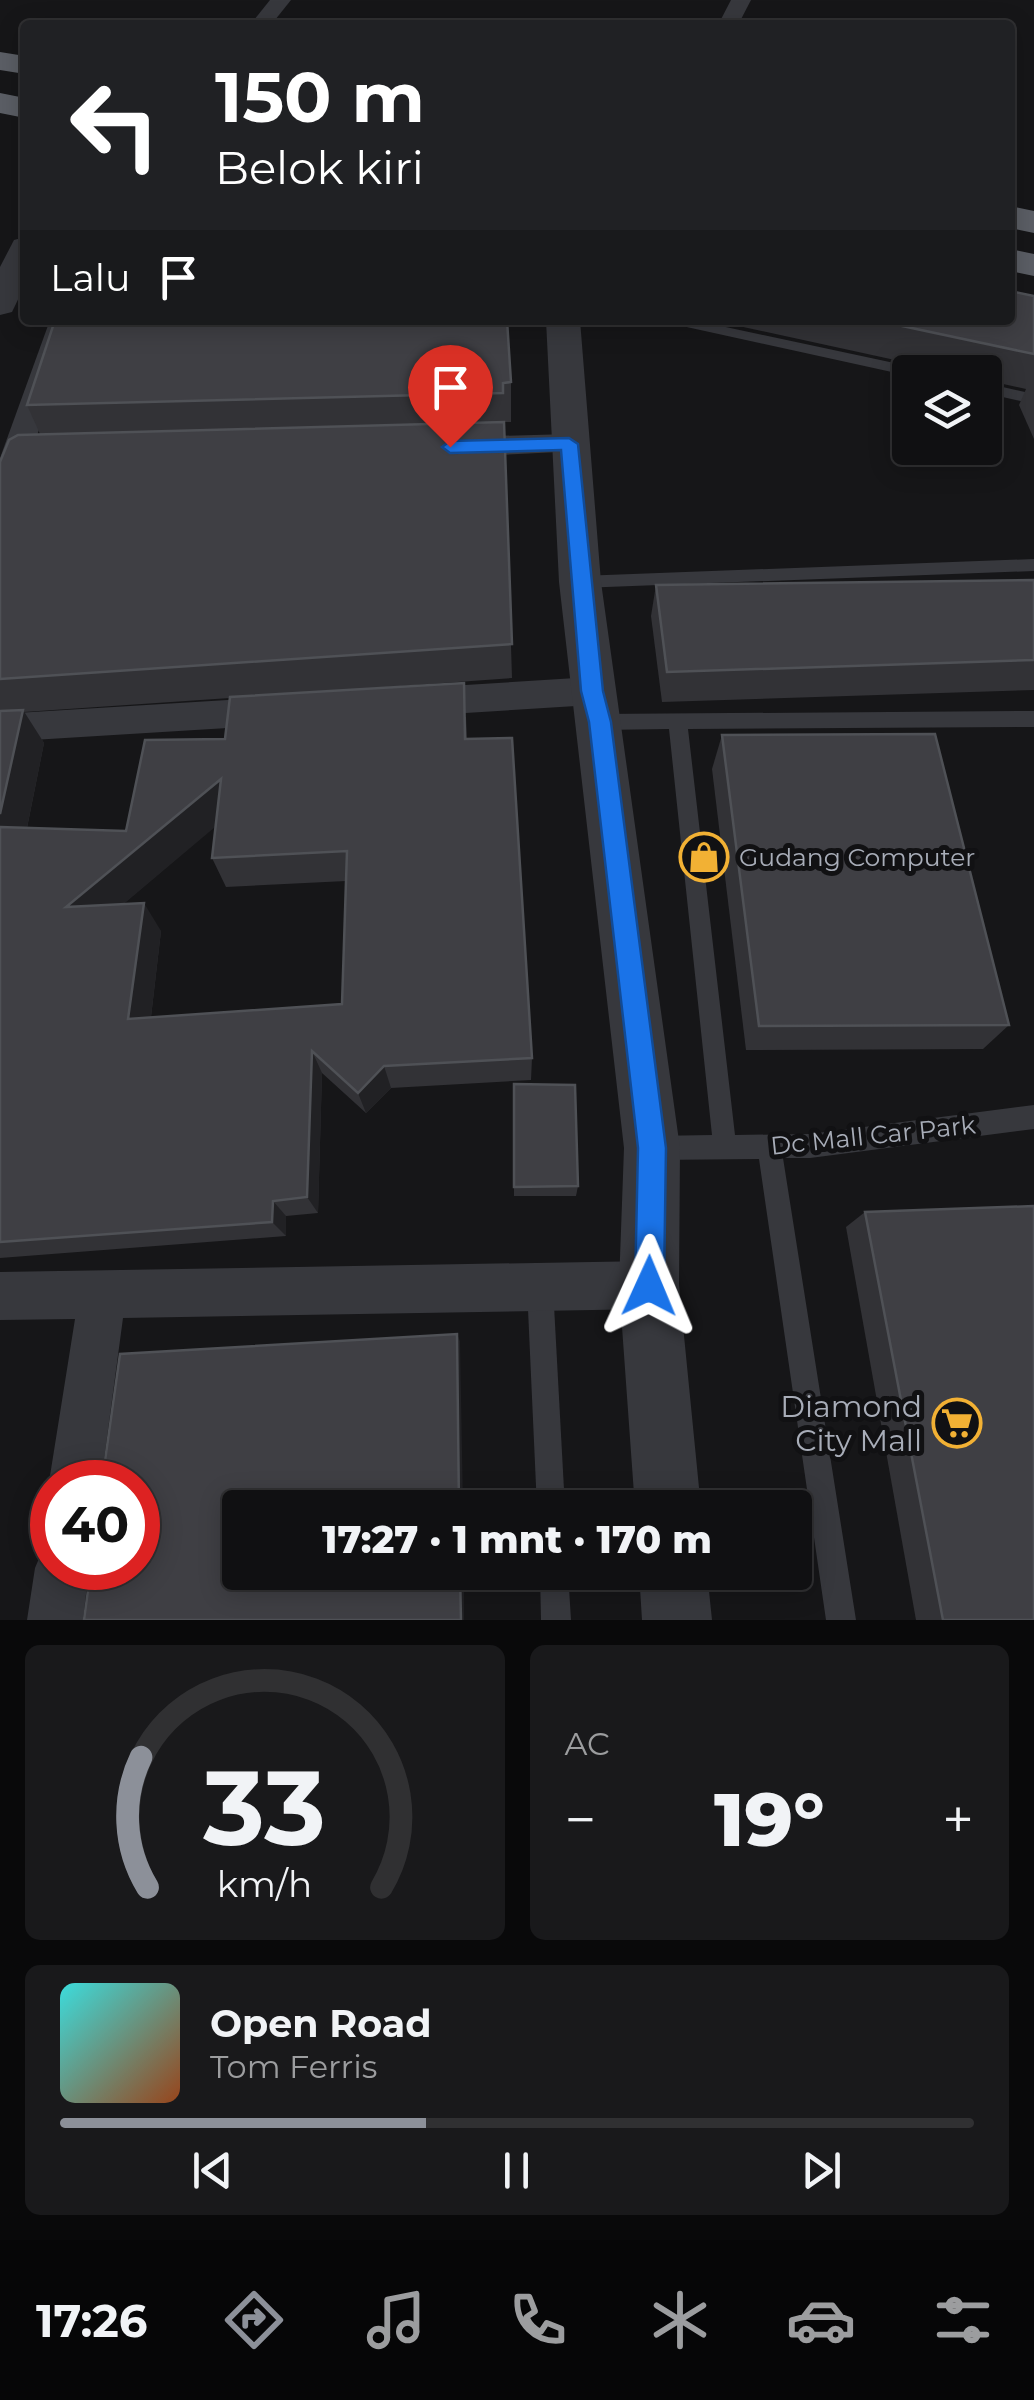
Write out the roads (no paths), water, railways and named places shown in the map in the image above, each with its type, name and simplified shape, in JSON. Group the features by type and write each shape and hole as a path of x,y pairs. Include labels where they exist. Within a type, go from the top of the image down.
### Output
{"street":[{"path":"264,20 280,0"},
{"path":"0,304 20,259"},
{"path":"0,501 12,450 62,325"},
{"path":"564,325 580,582 652,1148 649,1286 666,1490"},
{"path":"431,448 569,444"},
{"path":"12,450 55,458"},
{"path":"375,705 596,706"},
{"path":"0,728 316,708"},
{"path":"0,1296 649,1286"},
{"path":"78,1460 102,1292"},
{"path":"55,1620 59,1590"},
{"path":"674,1590 677,1620"}],"lane":[{"path":"696,325 892,367"},
{"path":"1002,392 1034,399"},
{"path":"580,582 1034,565"},
{"path":"596,706 678,721 1034,719"},
{"path":"678,721 725,1148"},
{"name":"Dc Mall Car Park","path":"652,1148 810,1146 1034,1118"},
{"path":"769,1147 841,1620"},
{"path":"540,1287 550,1490"},
{"path":"555,1590 556,1620"}],"place":[{"name":"Gudang Computer","path":"704,857"},
{"name":"Diamond City Mall","path":"957,1423"}]}
